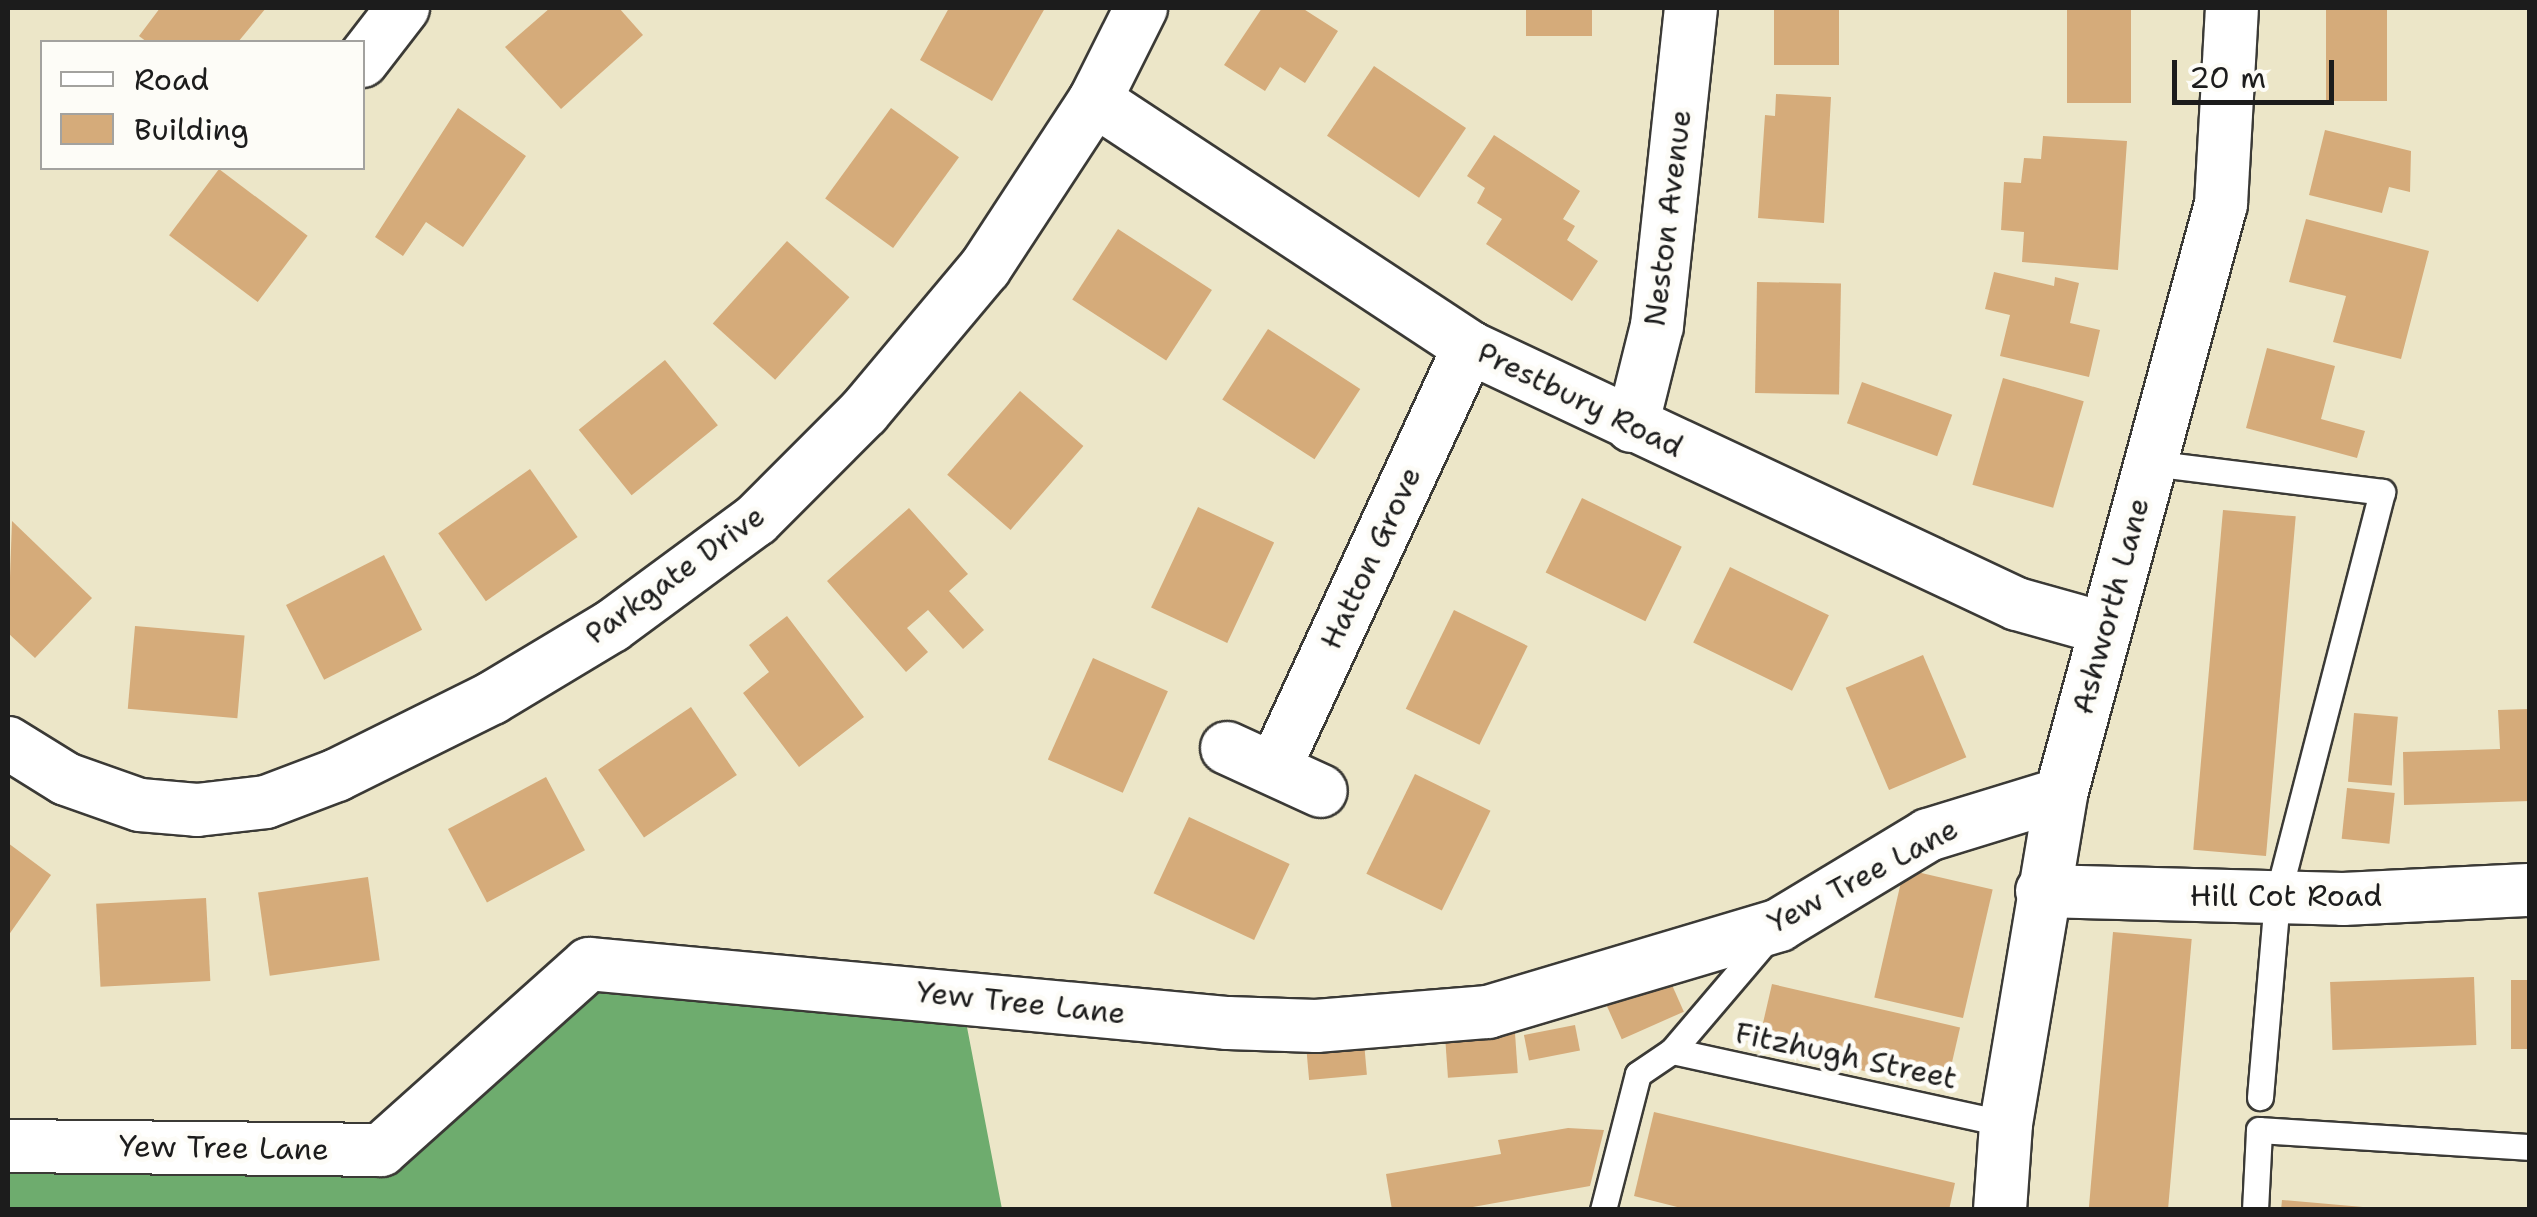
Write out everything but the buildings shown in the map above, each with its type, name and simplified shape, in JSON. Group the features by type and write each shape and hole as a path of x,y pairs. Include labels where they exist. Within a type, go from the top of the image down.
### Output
{"street":[{"path":"365,58 404,8"},
{"name":"Parkgate Drive","path":"8,744 84,786 140,806 197,810 266,802 337,776 492,698 612,626 756,520 864,412 986,268 1095,100 1142,8"},
{"name":"Neston Avenue","path":"1632,426 1656,326 1691,8"},
{"name":"Ashworth Lane","path":"2000,1210 2006,1124 2061,794 2103,628 2222,204 2232,8"},
{"name":"Prestbury Road","path":"1095,100 1468,347 2016,604 2103,628"},
{"name":"Hatton Grove","path":"1274,770 1468,347"},
{"path":"1227,748 1321,791"},
{"name":"Yew Tree Lane","path":"8,1146 380,1150 588,964 1316,1026 1488,1012 1780,925 1928,835 2061,794"},
{"name":"Hill Cot Road","path":"2042,891 2278,898 2530,890"}],"lane":[{"path":"2150,464 2382,492 2278,898 2260,1097"},
{"path":"1604,1210 1638,1074 1672,1051 1780,925"},
{"name":"Fitzhugh Street","path":"1672,1051 2006,1124"},
{"path":"2254,1210 2259,1130 2530,1147"}],"green space":[{"path":"589,964 961,996 1002,1209 8,1209 8,1126 381,1150"}]}
